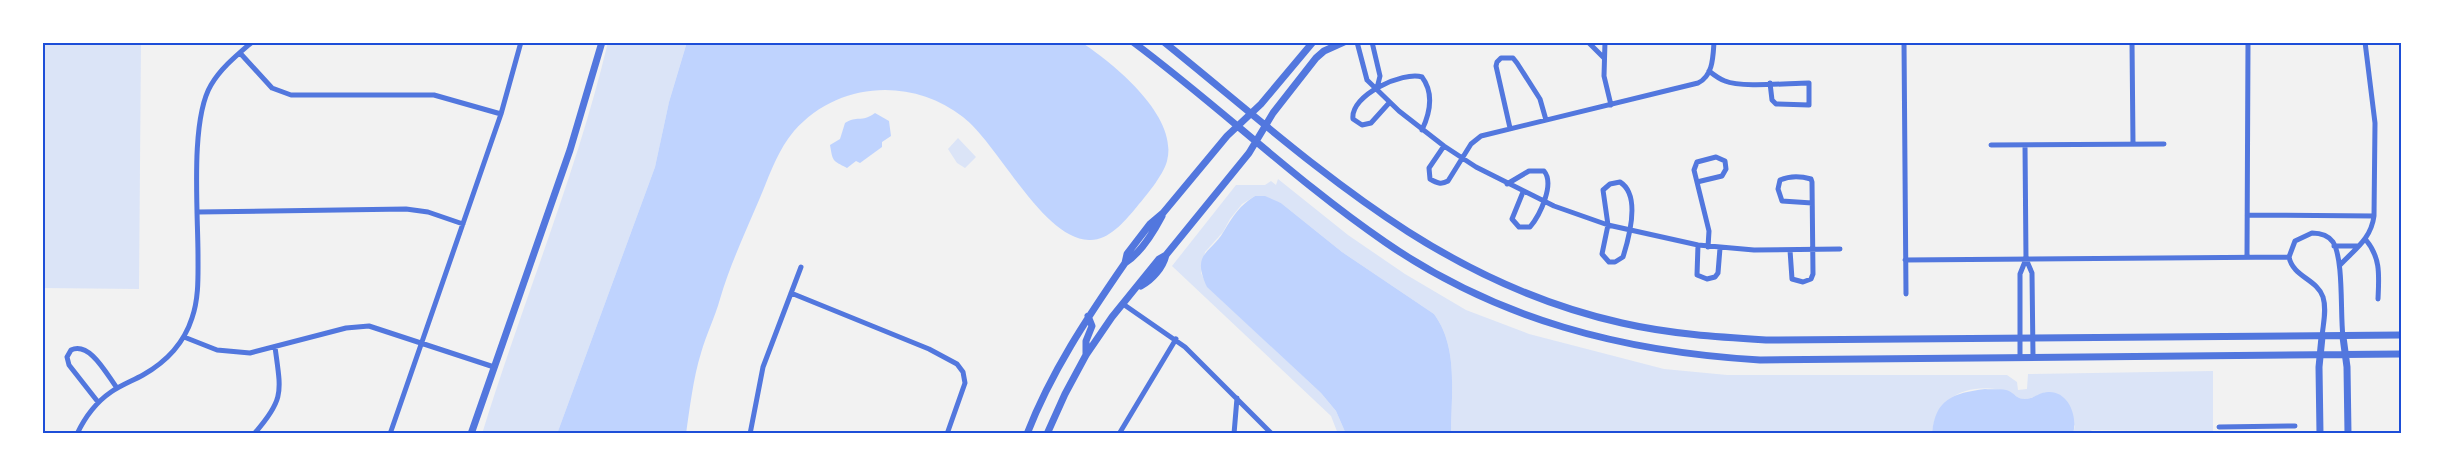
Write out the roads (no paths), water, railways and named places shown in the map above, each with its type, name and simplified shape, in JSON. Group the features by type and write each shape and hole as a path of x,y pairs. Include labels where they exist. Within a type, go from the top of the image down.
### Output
{"street":[{"path":"77,434 86,417 98,402 117,388 157,366 175,350 184,336 196,304 198,138 202,106 219,72 252,42"},
{"path":"390,434 501,114 521,42"},
{"path":"471,434 570,150 602,42"},
{"path":"1133,42 1354,220 1415,261 1507,307 1586,334 1654,350 1742,359 2401,354"},
{"path":"1164,42 1390,222 1445,255 1524,293 1598,317 1683,334 1766,340 2401,335"},
{"path":"1027,434 1056,370 1088,316 1125,263 1127,254 1145,230 1163,213 1313,42"},
{"path":"1047,434 1086,355 1123,304 1138,287 1148,282 1164,263 1166,255 1256,142 1273,113 1316,58 1324,51 1344,42"},
{"path":"1357,42 1366,80 1377,88 1389,103 1462,158 1507,184 1543,201 1608,225 1708,247 1840,249"},
{"path":"1372,42 1380,76 1377,88"},
{"path":"1588,42 1604,58"},
{"path":"1605,42 1605,87 1611,105"},
{"path":"1444,146 1429,168 1430,179 1437,183 1448,181 1476,139 1510,128 1611,105 1704,80 1713,59 1714,42"},
{"path":"1904,42 1907,183 1906,294"},
{"path":"2132,42 2133,144"},
{"path":"2247,257 2248,42"},
{"path":"2340,265 2366,240 2373,216 2374,123 2365,42"},
{"path":"240,53 272,88 291,95 428,94 501,114"},
{"path":"1510,128 1496,66 1501,58 1513,58 1517,63 1540,99 1546,120"},
{"path":"1709,71 1718,78 1732,83 1770,83 1809,83 1809,105 1776,104 1772,100 1770,83"},
{"path":"1389,103 1371,123 1362,125 1353,119 1355,108 1377,88 1401,79 1422,77 1428,91 1430,107 1430,114 1422,130"},
{"path":"1991,145 2164,144"},
{"path":"2020,357 2020,274 2026,259 2025,145"},
{"path":"1697,182 1722,176 1726,169 1725,161 1716,157 1697,162 1694,170 1709,231 1708,247"},
{"path":"1507,184 1521,174 1537,170 1544,171 1548,176 1549,190 1530,227 1519,227 1512,219 1523,192"},
{"path":"1790,250 1792,279 1803,282 1811,279 1813,274 1812,203 1810,179 1785,178 1780,180 1778,189 1782,201 1812,203"},
{"path":"1620,182 1628,193 1632,219 1623,257 1615,262 1609,261 1602,254 1608,225 1603,190 1610,184 1620,182"},
{"path":"198,212 406,210 428,213 463,224"},
{"path":"2247,215 2373,216"},
{"path":"2320,434 2319,354 2324,309 2322,296 2316,286 2295,269 2289,257 2295,241 2308,233 2323,234 2334,246 2340,265 2348,434"},
{"path":"2366,240 2378,261 2379,299"},
{"path":"1698,245 1697,275 1707,279 1715,278 1718,273 1720,248"},
{"path":"2334,246 2359,246"},
{"path":"1905,260 2289,257"},
{"path":"2026,259 2032,273 2033,357"},
{"path":"750,434 763,367 801,267"},
{"path":"791,293 939,353 955,362 963,372 964,386 947,434"},
{"path":"1123,304 1176,339 1272,434"},
{"path":"1086,355 1086,342 1092,326 1088,316"},
{"path":"184,336 210,348 250,353 346,328 364,326 383,329 494,367"},
{"path":"1119,434 1176,339"},
{"path":"98,402 69,365 67,357 71,350 79,348 88,351 117,388"},
{"path":"254,434 279,399 281,387 275,348"},
{"path":"1234,434 1237,398"},
{"path":"2254,426 2254,434"},
{"path":"2219,427 2295,426"}],"water":[{"path":"687,42 1081,42 1110,63 1154,109 1163,126 1168,144 1167,161 1153,186 1121,225 1103,237 1089,240 1072,235 1055,224 1038,208 977,130 963,117 943,104 921,95 876,90 853,94 832,102 812,114 794,131 774,164 733,261 703,346 694,383 686,434 557,434 655,167 669,102"},
{"path":"875,113 889,121 891,136 882,142 882,147 860,163 856,161 847,168 836,162 830,145 840,139 845,123 853,119 866,118"},
{"path":"1255,196 1265,196 1281,203 1342,252 1434,314 1442,327 1450,356 1451,434 1346,434 1336,411 1321,393 1207,287 1201,267 1204,255 1219,239 1237,211"},
{"path":"1985,389 2006,390 2022,399 2048,392 2061,396 2073,413 2073,434 1932,434 1937,413 1942,405 1955,396"}]}
